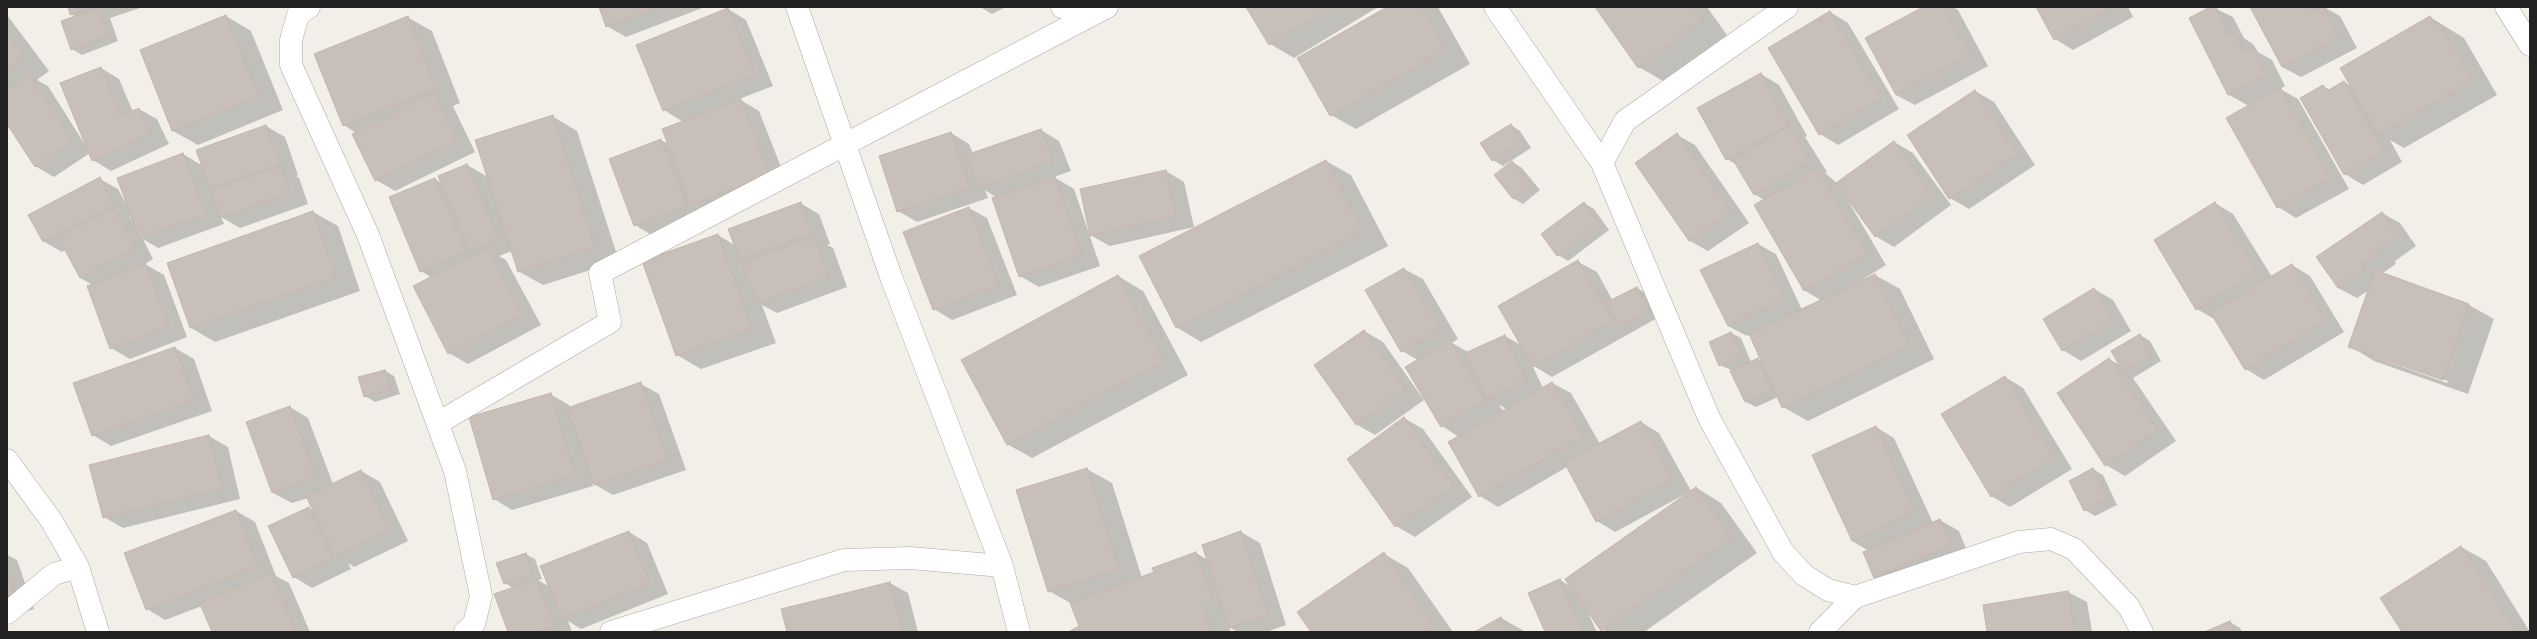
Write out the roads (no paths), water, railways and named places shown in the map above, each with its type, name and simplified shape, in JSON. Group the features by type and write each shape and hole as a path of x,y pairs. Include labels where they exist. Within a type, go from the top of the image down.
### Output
{"street":[{"path":"309,7 298,15 291,40 291,65 368,234 455,471 481,596 474,629"},
{"path":"797,7 890,274 1002,566 1019,632"},
{"path":"1062,7 1071,10 1082,7"},
{"path":"438,423 610,322 600,273 846,146 1107,7"},
{"path":"1495,7 1602,163 1709,418 1783,552 1804,575 1828,590 1856,597"},
{"path":"1602,163 1625,121 1787,7"},
{"path":"2506,7 2530,45"},
{"path":"7,460 51,520 78,567 98,632"},
{"path":"1820,632 1856,597 2019,542 2051,539 2074,549 2129,607 2142,632"},
{"path":"611,632 844,560 910,558 1002,566"},
{"path":"7,613 54,574 78,567"}]}
